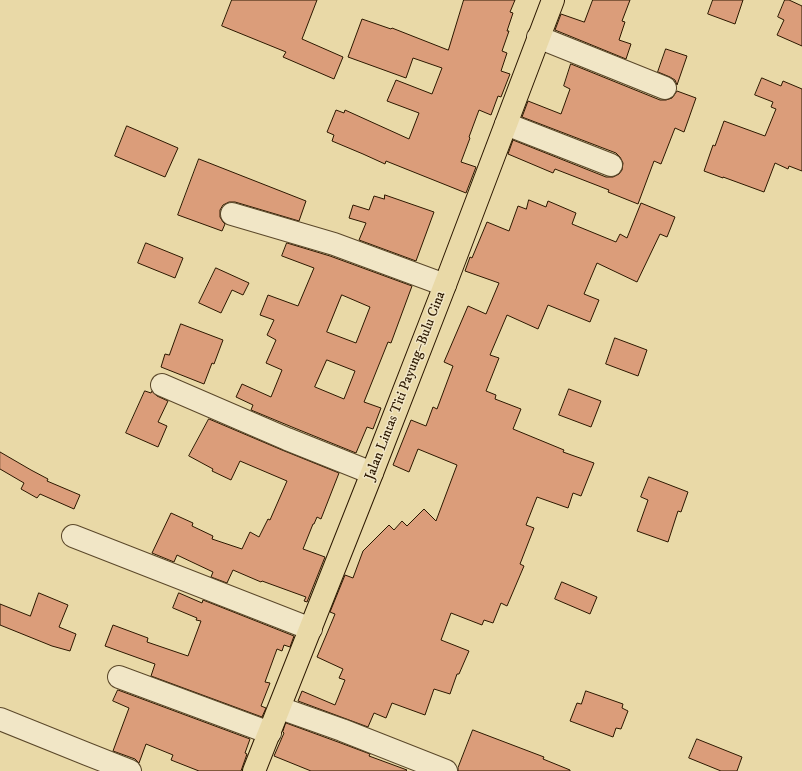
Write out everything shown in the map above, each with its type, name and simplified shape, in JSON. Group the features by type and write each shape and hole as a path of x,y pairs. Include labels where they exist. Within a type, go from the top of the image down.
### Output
{"main road":[{"name":"Jalan Lintas Titi Payung–Bulu Cina","path":"254,771 446,285 553,0"}],"street":[{"path":"538,37 665,88"},
{"path":"506,124 611,165"},
{"path":"232,214 334,244 446,285"},
{"path":"162,385 287,439 372,473"},
{"path":"73,536 310,629"},
{"path":"119,677 270,733"},
{"path":"280,708 342,730 446,771"},
{"path":"0,719 130,771"}],"building":[{"path":"232,0 317,0 302,39 343,57 334,79 283,57 286,52 222,26"},
{"path":"464,0 515,0 510,12 513,13 502,51 507,53 501,71 510,74 501,97 498,96 491,115 479,110 469,137 470,138 461,162 476,167 466,193 386,161 385,164 332,141 334,135 327,132 336,110 344,113 345,110 409,139 419,113 387,101 396,80 432,94 442,68 413,58 406,78 348,57 362,19 391,29 392,28 448,50"},
{"path":"593,0 630,0 622,21 625,22 619,40 631,44 626,59 555,30 561,14 584,22"},
{"path":"713,0 743,0 735,24 708,14"},
{"path":"785,0 789,0 802,6 802,46 777,35 784,20 778,17"},
{"path":"666,49 687,56 677,85 675,80 658,72"},
{"path":"571,64 660,100 672,98 677,91 696,98 684,132 675,128 661,164 654,161 638,204 608,192 609,190 555,169 553,173 508,154 513,140 606,177 613,177 619,174 622,170 623,163 616,153 522,117 528,101 561,114 570,89 564,86"},
{"path":"762,78 781,86 783,81 802,89 802,171 789,166 788,169 775,163 764,192 704,171 713,145 715,146 724,121 765,136 776,109 771,107 773,102 755,95"},
{"path":"127,126 178,148 165,177 115,156"},
{"path":"199,159 306,201 299,221 235,202 229,202 223,205 220,210 220,217 225,224 222,231 178,215"},
{"path":"385,195 434,212 416,261 359,240 366,223 349,218 353,205 369,210 374,196 384,199"},
{"path":"529,200 546,207 548,201 576,213 572,224 616,242 620,234 627,238 641,203 675,217 667,237 660,234 637,282 597,263 584,294 599,300 590,322 548,305 538,329 507,315 490,355 499,358 486,391 496,395 495,399 521,409 513,429 564,450 563,452 594,463 581,496 573,493 568,508 537,497 526,525 534,528 520,564 524,566 507,606 501,603 493,623 484,620 482,625 451,613 441,640 469,651 459,674 457,674 450,694 434,689 425,715 392,703 386,718 374,713 368,727 298,701 302,691 335,705 345,680 339,678 343,669 317,657 335,614 330,612 345,575 353,578 363,551 389,525 394,530 402,521 407,526 424,509 436,521 457,465 418,449 409,472 393,465 411,420 426,426 433,407 437,409 453,366 444,362 468,306 486,314 499,283 465,271 487,222 509,231 518,206 526,209"},
{"path":"146,243 183,258 175,278 138,263"},
{"path":"287,243 330,256 412,286 391,343 388,342 364,402 381,408 373,429 367,427 356,453 251,410 253,405 236,397 242,384 271,397 282,370 266,363 276,340 267,335 274,320 260,315 268,295 298,306 314,268 282,256","holes":["342,295 370,307 356,343 327,332","327,360 355,371 344,399 315,387"]},
{"path":"216,268 249,283 243,295 232,290 221,313 199,303"},
{"path":"181,324 223,340 214,364 212,363 204,384 161,367 165,354 169,355"},
{"path":"615,338 647,350 638,376 606,364"},
{"path":"569,389 601,401 591,427 559,415"},
{"path":"145,391 151,393 152,391 157,396 168,401 158,422 167,426 158,447 126,433"},
{"path":"209,419 339,473 321,519 317,517 303,549 325,557 307,602 304,601 306,597 262,581 261,582 233,570 227,583 211,577 213,572 177,555 174,562 152,553 171,513 193,523 192,526 213,536 212,539 242,549 250,532 259,537 268,519 270,520 287,481 240,461 231,480 212,471 213,469 189,456"},
{"path":"0,452 48,479 47,481 80,495 74,509 40,494 37,498 21,489 24,483 0,469"},
{"path":"649,477 688,492 681,512 678,511 668,542 637,531 648,500 641,497"},
{"path":"562,582 597,597 590,614 555,599"},
{"path":"39,593 68,605 59,627 76,634 70,651 52,646 0,625 0,604 30,616"},
{"path":"179,593 202,603 203,600 294,636 290,647 284,645 282,651 277,649 265,682 270,683 261,706 266,708 262,717 151,676 155,664 105,646 113,625 148,638 147,642 188,656 201,621 173,608"},
{"path":"118,690 250,739 241,771 199,771 171,760 173,755 146,744 139,763 135,759 113,751 129,708 113,701"},
{"path":"586,691 623,704 622,708 628,711 621,729 616,728 613,737 570,721 577,703 581,704"},
{"path":"286,723 370,754 369,756 407,770 311,771 274,756 284,733"},
{"path":"473,730 544,757 543,759 570,771 458,771"},
{"path":"697,739 742,757 737,771 721,771 689,758"}]}
